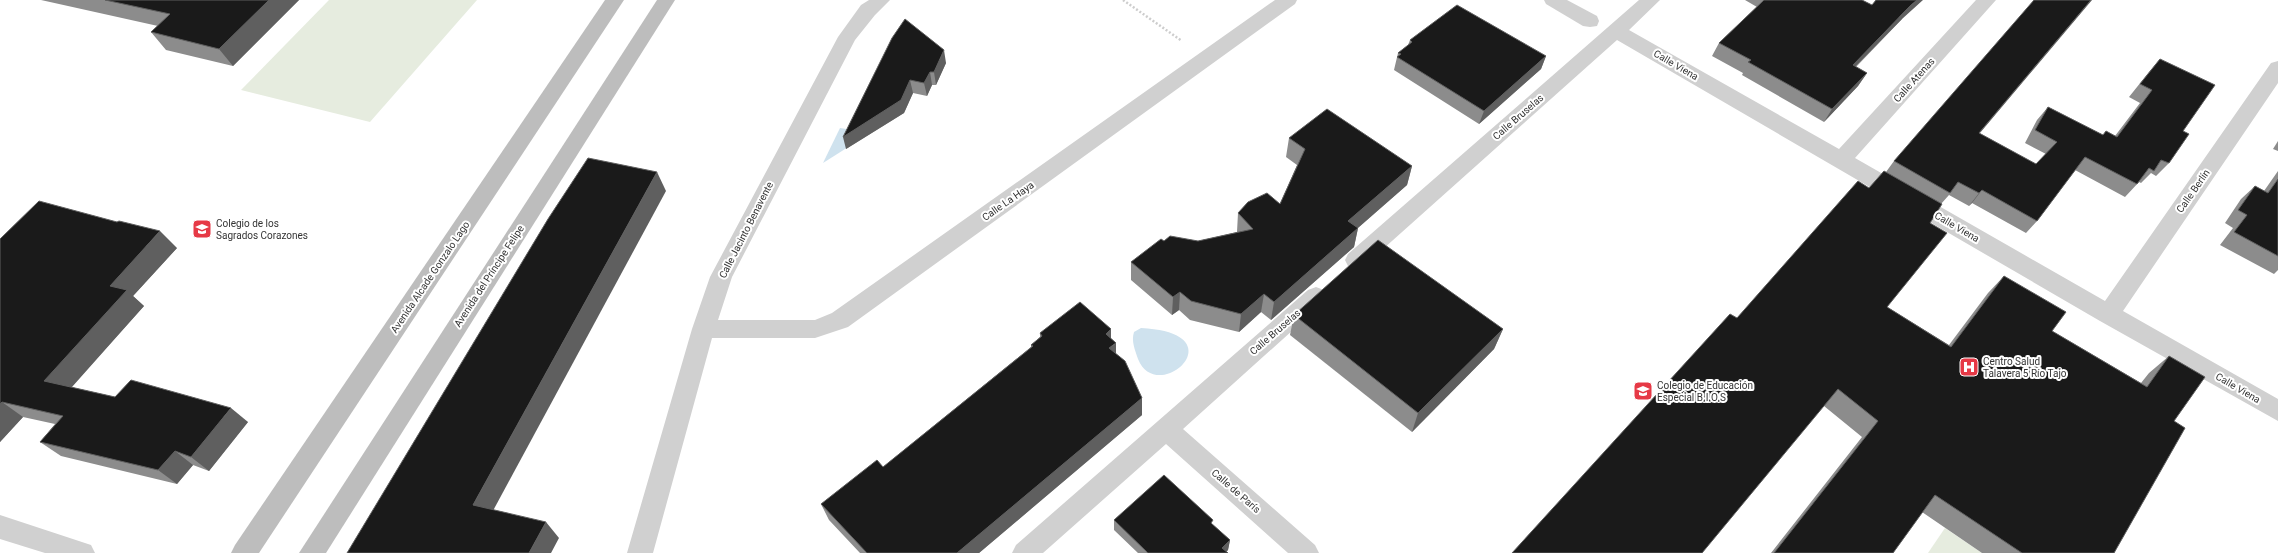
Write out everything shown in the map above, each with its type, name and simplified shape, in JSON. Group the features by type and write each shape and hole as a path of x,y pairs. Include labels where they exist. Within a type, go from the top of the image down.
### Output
{"street":[{"name":"Avenida Alcade Gonzalo Lago","path":"244,553 615,0"},
{"name":"Avenida del Príncipe Felipe","path":"312,553 666,0"},
{"name":"Calle Jacinto Benavente","path":"640,553 703,329 721,277 847,37 868,10 881,0"},
{"name":"Calle La Haya","path":"703,329 815,329 840,320 1288,0"},
{"path":"1553,0 1590,21"},
{"name":"Calle Bruselas","path":"1025,553 1651,0"},
{"name":"Calle Atenas","path":"1841,160 1986,0"},
{"name":"Calle Viena","path":"1616,31 2278,411"},
{"name":"Calle Berlín","path":"2108,314 2278,68"},
{"name":"Calle de París","path":"1165,428 1306,553"},
{"path":"0,527 82,553"}],"path":[{"path":"1123,0 1183,42"}],"shaded area":[{"path":"329,0 477,0 370,122 241,90"},
{"path":"1945,528 1982,553 1928,553"}],"water":[{"path":"840,128 859,131 853,144 823,163"},
{"path":"1141,328 1170,333 1185,342 1189,353 1184,363 1173,372 1160,375 1148,372 1138,359 1133,342 1134,332"}],"building":[{"path":"105,0 269,0 219,49 151,32 170,14"},
{"path":"1764,0 1862,0 1872,5 1876,0 1917,0 1853,65 1867,73 1832,109 1748,62 1751,60 1719,43"},
{"path":"2034,0 2091,0 1979,133 2036,164 2057,142 2035,130 2048,107 2103,135 2106,131 2117,137 2152,90 2140,84 2160,59 2215,85 2183,131 2189,134 2169,163 2161,160 2154,171 2149,168 2137,184 2085,157 2037,221 1982,190 1979,193 1958,182 1950,193 1894,161"},
{"path":"1457,5 1546,56 1484,111 1397,57 1401,54 1398,53 1412,42 1410,40"},
{"path":"905,19 944,50 934,72 930,72 924,83 910,80 901,100 843,137 892,38"},
{"path":"1327,109 1412,166 1348,221 1358,228 1274,302 1264,294 1241,314 1191,301 1180,292 1173,297 1131,262 1161,239 1164,241 1170,236 1198,241 1253,229 1238,213 1248,202 1267,193 1280,204 1305,149 1289,138"},
{"path":"588,158 657,172 473,505 546,522 529,553 347,553 548,219"},
{"path":"1884,171 1942,204 1930,223 1947,233 1887,307 1951,347 2004,276 2066,312 2052,331 2147,387 2169,356 2205,377 2174,421 2185,428 2114,553 2022,553 1935,495 1893,553 1774,553 1878,421 1838,389 1702,553 1512,553 1730,314 1737,318 1858,181 1869,188"},
{"path":"2278,179 2278,256 2234,232 2247,215 2238,210 2255,186 2268,193"},
{"path":"39,201 117,222 119,221 160,231 110,286 127,290 44,381 115,397 131,380 231,408 191,457 175,451 158,470 40,442 63,416 2,402 0,404 0,239"},
{"path":"1378,240 1503,329 1418,413 1294,315"},
{"path":"1080,302 1111,329 1106,334 1116,343 1109,348 1125,361 1142,398 957,553 867,553 821,504 877,460 883,467 1033,346 1031,345 1042,336 1040,333"},
{"path":"1164,475 1213,520 1211,523 1230,540 1222,548 1228,553 1148,553 1114,520"}],"place":[{"name":"Colegio de los Sagrados Corazones","path":"202,229"},
{"name":"Centro Salud Talavera 5 Río Tajo","path":"1969,367"},
{"name":"Colegio de Educación Especial B.I.O.S","path":"1643,391"}]}
